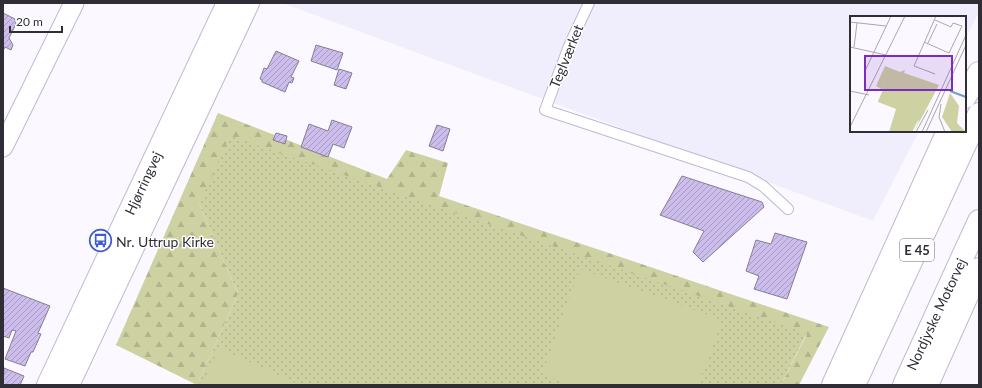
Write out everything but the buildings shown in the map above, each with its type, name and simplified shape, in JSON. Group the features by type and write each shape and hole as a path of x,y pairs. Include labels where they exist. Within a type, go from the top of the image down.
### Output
{"main road":[{"name":"Hjørringvej","path":"48,385 228,3"},
{"name":"Hjørringvej","path":"68,385 248,3"},
{"path":"966,95 979,73"},
{"name":"E 45","path":"854,385 979,114"},
{"path":"833,385 948,132"},
{"name":"Nordjyske Motorvej","path":"904,385 979,221"},
{"path":"927,385 979,269"}],"street":[{"path":"3,147 74,3"}],"lane":[{"name":"Teglværket","path":"589,3 568,46 545,110 748,177 763,186 788,209"}],"shaded area":[{"path":"282,3 979,3 979,12 966,38 966,16 850,16 850,132 918,132 873,221"}],"green space":[{"path":"218,113 387,179 406,150 448,163 439,196 829,327 799,385 781,385 807,334 199,204 238,294 197,385 116,345"},
{"path":"230,136 807,333 781,385 197,385 238,294 199,204"},
{"path":"580,269 722,320 698,385 572,385 542,374"},
{"path":"219,348 300,385 202,385"}],"place":[{"name":"Nr. Uttrup Kirke","path":"101,241"}]}
